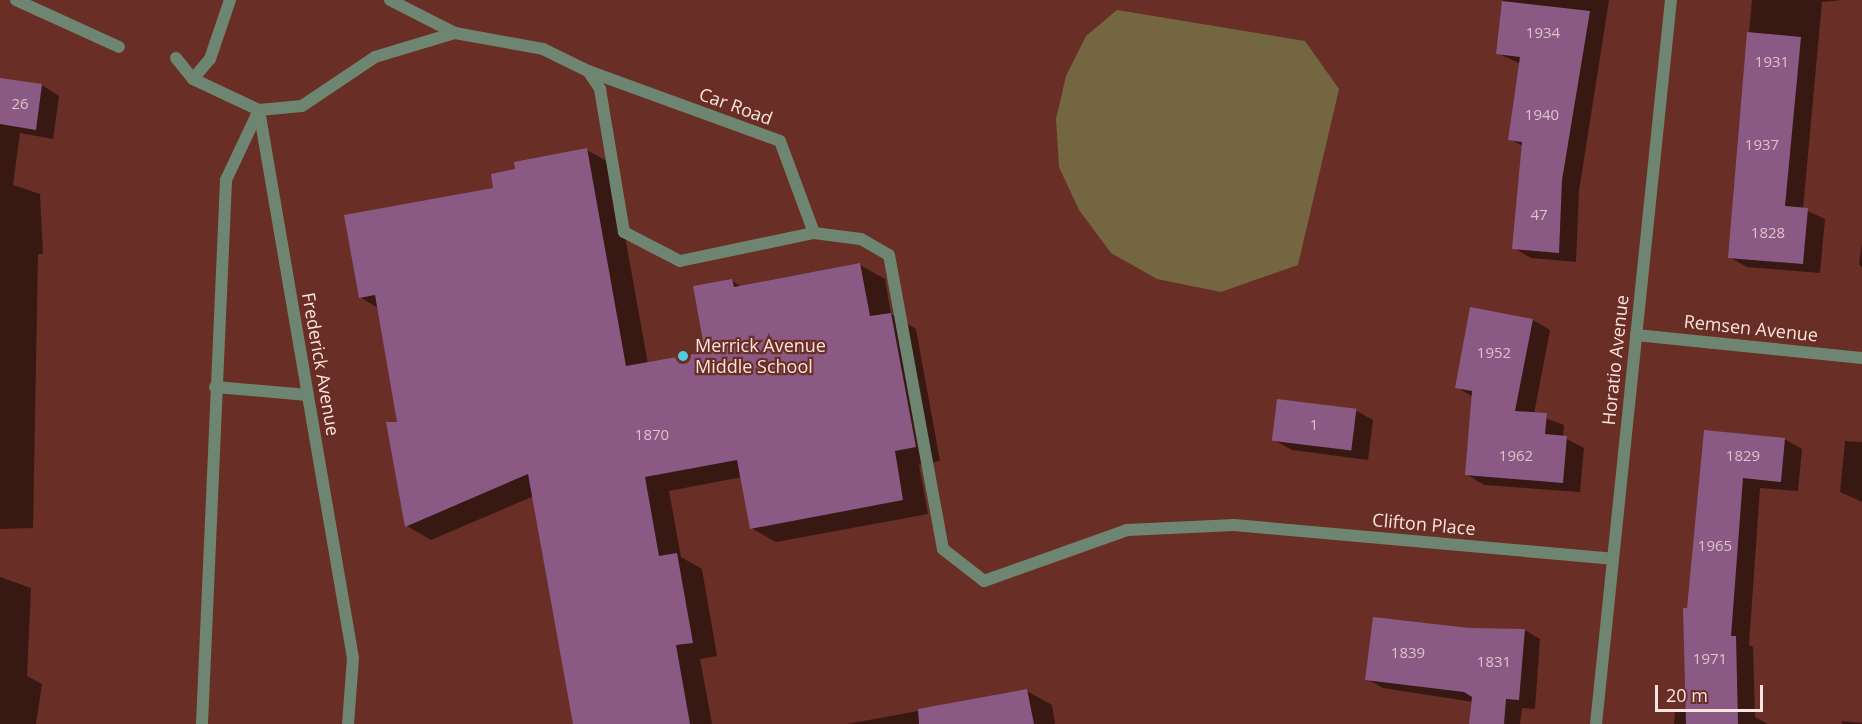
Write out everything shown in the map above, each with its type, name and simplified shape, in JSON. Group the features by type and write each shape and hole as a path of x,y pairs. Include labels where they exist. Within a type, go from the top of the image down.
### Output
{"street":[{"path":"16,0 119,47"},
{"path":"193,79 210,59 230,0"},
{"path":"390,0 455,33"},
{"name":"Horatio Avenue","path":"1596,724 1671,0"},
{"path":"176,58 193,79 260,110 302,106 375,57 455,33"},
{"name":"Car Road","path":"455,33 543,49 588,71 780,141 814,233"},
{"path":"588,71 600,89 624,232 680,261 814,233"},
{"path":"202,724 214,387 226,180 260,110"},
{"name":"Frederick Avenue","path":"260,110 353,658 348,724"},
{"name":"Clifton Place","path":"814,233 861,239 889,255 943,549 984,581 1127,530 1234,525 1612,559"},
{"name":"Remsen Avenue","path":"1636,335 1862,358"},
{"path":"214,387 308,395"}],"shaded area":[{"path":"1117,10 1305,41 1339,89 1298,265 1221,292 1157,279 1111,253 1079,210 1059,167 1056,119 1066,76 1086,36"}],"building":[{"path":"1502,1 1590,11 1562,180 1559,253 1512,249 1522,142 1508,140 1520,57 1496,54"},
{"path":"1747,32 1801,37 1785,206 1808,208 1803,264 1728,258"},
{"path":"0,78 42,84 36,130 0,124"},
{"path":"587,148 626,366 705,352 693,286 732,279 734,287 860,263 870,316 891,313 916,447 895,451 903,500 750,529 737,460 645,477 659,556 677,553 693,643 676,645 690,724 573,724 528,474 405,527 386,422 397,422 375,295 359,298 344,215 493,188 491,174 515,169 514,162"},
{"path":"1470,307 1533,319 1515,411 1547,413 1545,434 1567,436 1563,483 1465,475 1472,391 1455,388"},
{"path":"1277,399 1356,409 1351,450 1272,441"},
{"path":"1704,430 1785,438 1781,482 1743,478 1731,636 1736,636 1738,724 1686,724 1683,608 1687,608"},
{"path":"1373,617 1469,628 1525,629 1519,700 1506,699 1504,724 1469,724 1472,697 1464,692 1365,680"},
{"path":"1027,689 1034,724 919,724 918,709"}],"place":[{"name":"Merrick Avenue Middle School","path":"683,356"}]}
